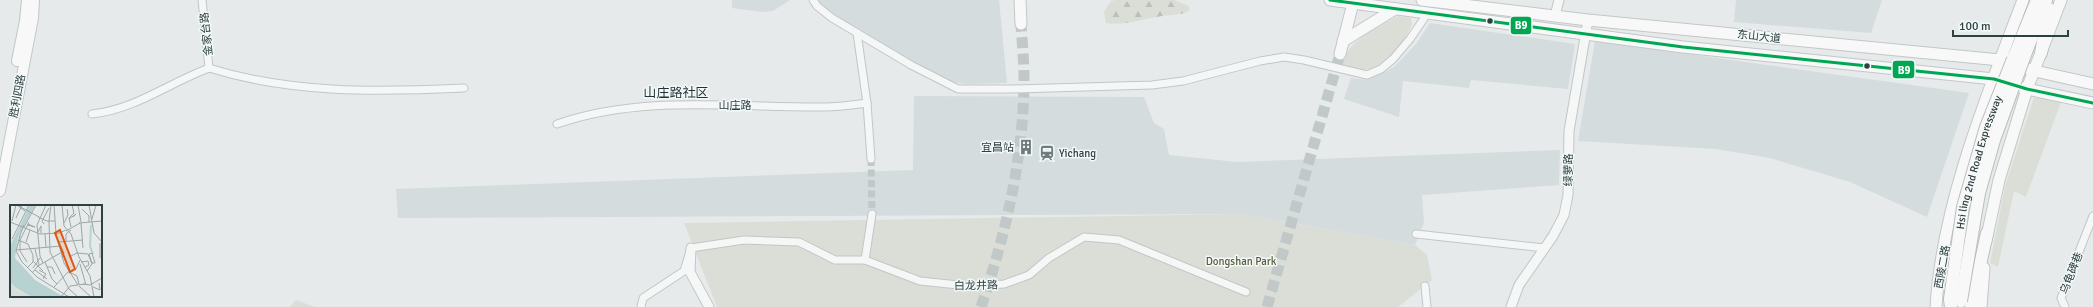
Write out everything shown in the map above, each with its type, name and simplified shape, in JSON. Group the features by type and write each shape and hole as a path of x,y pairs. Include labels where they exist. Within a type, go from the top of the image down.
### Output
{"highway":[{"path":"2013,59 2024,16 2030,0"},
{"name":"Hsi ling 2nd Road Expressway","path":"1959,304 1963,207 1986,127 2036,0"},
{"name":"Hsi ling 2nd Road Expressway","path":"1959,304 1981,185 1994,140 2046,0"},
{"path":"2041,53 2047,16 2052,0"},
{"path":"1959,304 1987,232"}],"main road":[{"name":"胜利四路","path":"0,154 25,21 26,0"},
{"name":"胜利四路","path":"0,192 33,18 34,0"},
{"path":"1020,0 1021,24"},
{"name":"东山大道","path":"1330,0 1354,1 1396,10 1683,47 1994,79 2027,89 2093,103"},
{"name":"东山大道","path":"1422,0 1588,20 2000,60 2035,71 2093,84"},
{"name":"西陵二路","path":"1936,307 1937,287 1954,200 1973,138 2023,0"},
{"path":"1981,307 1987,232 1999,180 2027,89 2035,71 2060,0"},
{"path":"1340,54 1354,1"},
{"path":"1343,41 1396,10"}],"street":[{"name":"金家台路","path":"202,0 209,68"},
{"path":"813,0 817,6 832,18 911,65 958,89 1152,85 1183,82 1260,61 1284,57 1304,60 1367,75 1381,69 1393,59 1410,39 1426,14"},
{"path":"1555,16 1559,0"},
{"name":"绿萝路","path":"1511,307 1519,285 1564,215 1567,204 1569,131 1588,20"},
{"path":"857,33 867,103 871,159"},
{"path":"92,114 111,112 135,103 209,68 262,82 323,89 357,91 464,88"},
{"name":"山庄路","path":"557,124 581,116 638,106 739,105 825,107 867,103"},
{"path":"865,260 872,214"},
{"name":"乌龟碑巷","path":"2065,307 2061,298 2093,216"},
{"path":"1416,234 1544,248"},
{"name":"白龙井路","path":"691,248 744,240 799,242 836,260 865,260 920,281 968,286 1004,284 1029,275 1070,244 1084,237 1091,237 1119,240 1246,292"},
{"path":"641,307 643,298 684,271 691,248"},
{"path":"691,248 690,272 709,307"},
{"path":"1425,286 1427,307"}],"shaded area":[{"path":"732,0 790,0 773,11 763,12 732,8"},
{"path":"818,0 999,0 1007,83 965,84 953,82 933,74 866,36 821,5"},
{"path":"1736,0 1882,0 1871,33 1734,22"},
{"path":"1430,23 1575,44 1568,89 1471,80 1469,88 1403,81 1399,117 1344,99 1351,78 1368,80 1394,67 1416,44"},
{"path":"1595,41 1969,93 1927,217 1850,182 1770,158 1716,149 1578,141"},
{"path":"914,96 1144,97 1154,123 1164,129 1169,155 1237,162 1560,150 1559,185 1422,195 1424,223 1415,245 1241,214 398,218 396,189 913,170"}],"green space":[{"path":"1174,0 1189,6 1189,11 1182,14 1160,16 1125,23 1106,23 1104,12 1111,1"},
{"path":"1398,16 1411,18 1412,24 1405,38 1388,58 1374,67 1361,70 1341,65 1344,56 1356,42 1373,30"},
{"path":"2034,97 2061,102 2026,197 2014,191 1998,267 1990,263 2005,186"},
{"name":"Dongshan Park","path":"1241,214 1415,245 1427,255 1432,280 1398,307 717,307 684,223"},
{"path":"296,300 315,307 290,307"}],"tunnel":[{"path":"981,307 1006,223 1017,165 1023,107 1024,71 1021,24"},
{"path":"1267,307 1340,54"},
{"path":"871,159 872,214"}],"transit line":[{"name":"B9","path":"1330,0 1683,47 1994,79 2027,89 2093,103"}],"place":[{"name":"宜昌站","path":"1026,147"},
{"name":"Yichang","path":"1047,153"}],"district":[{"name":"山庄路社区","path":"676,92"}]}
